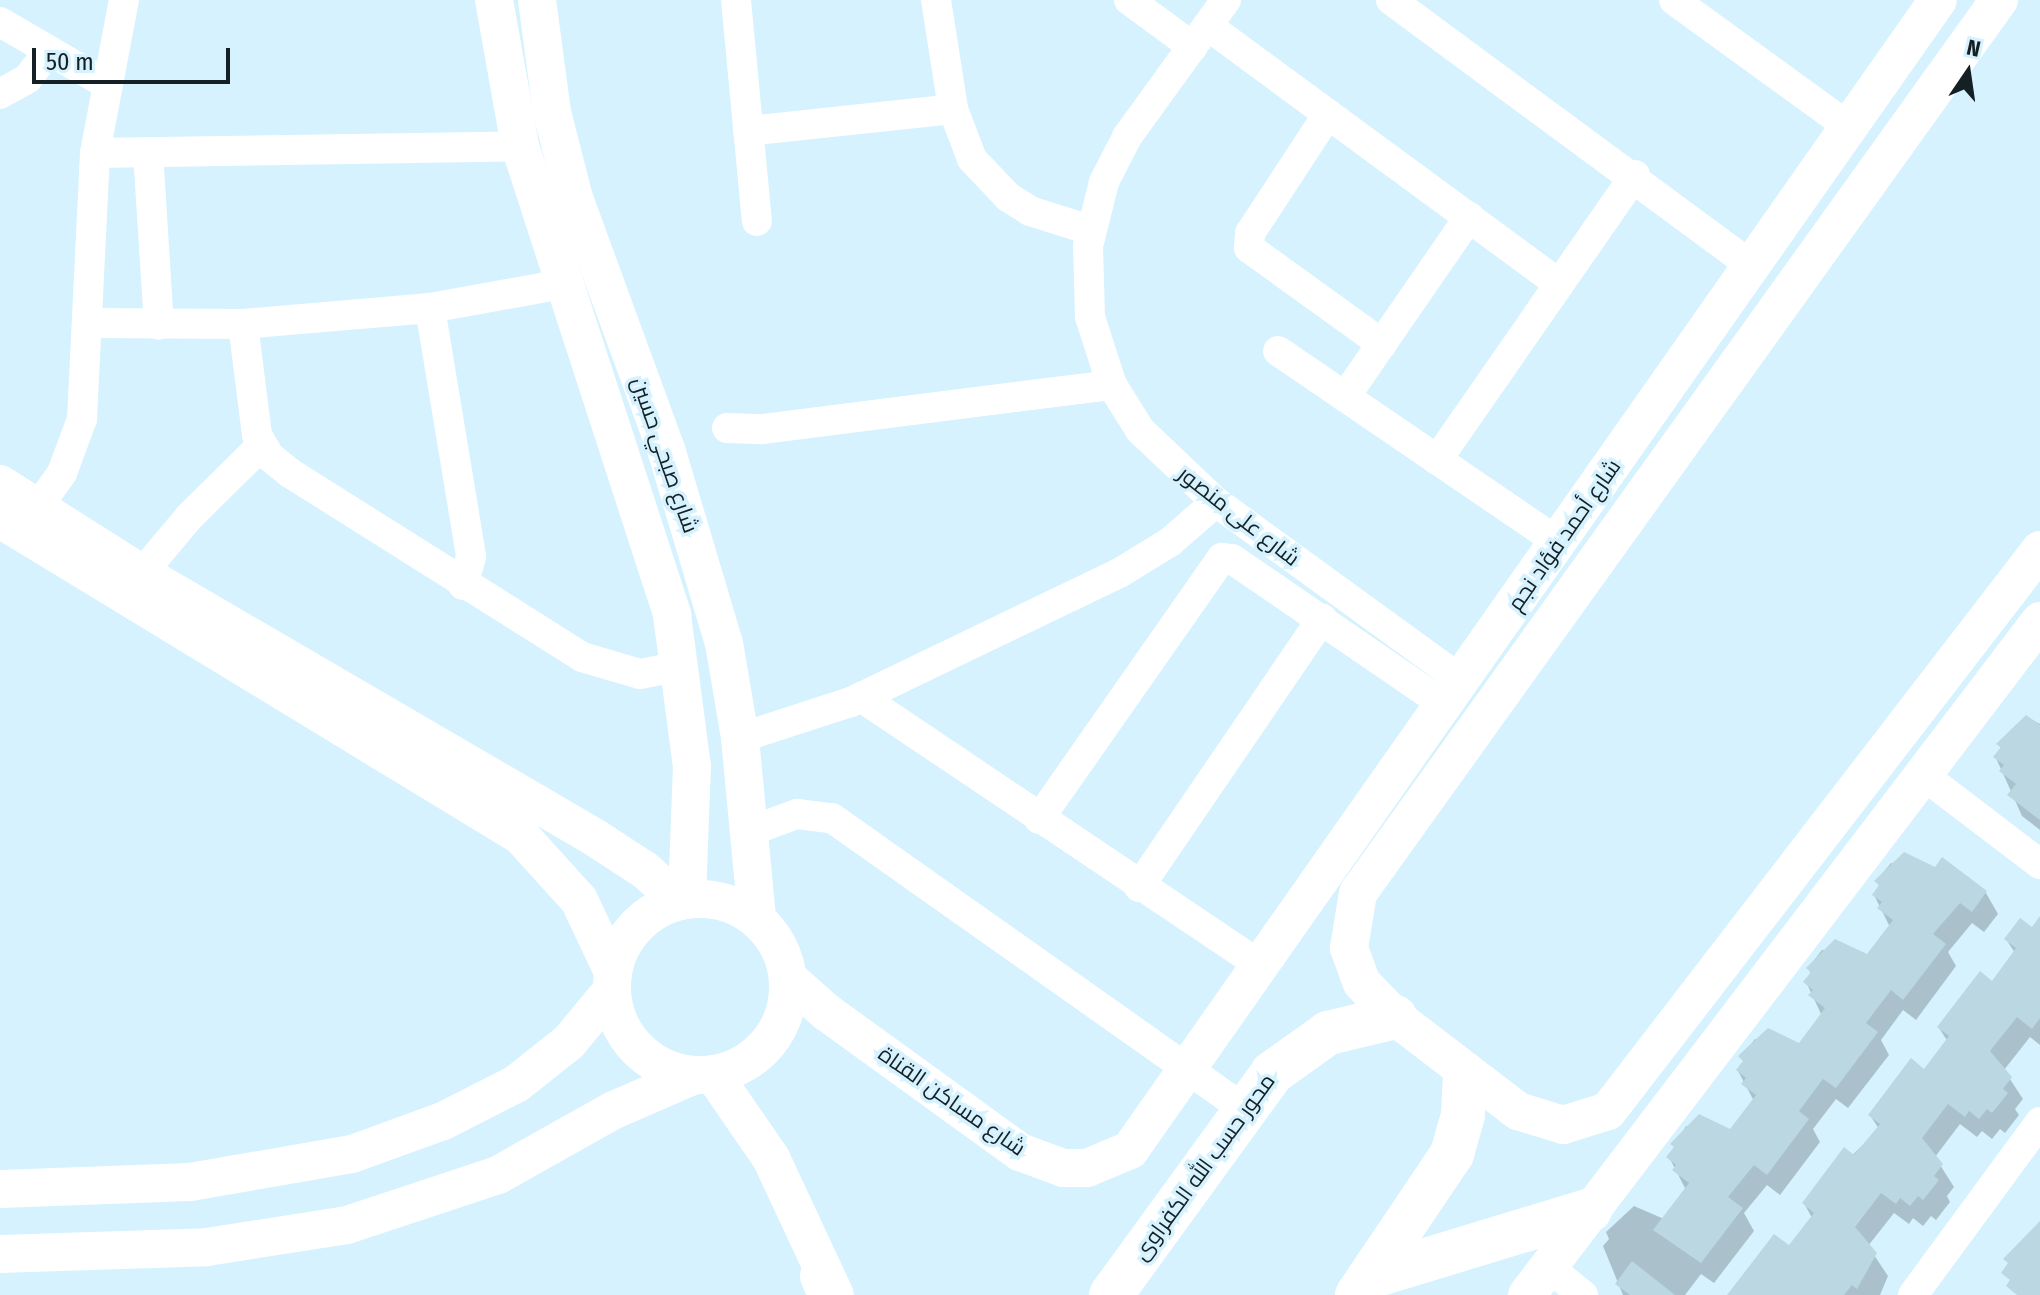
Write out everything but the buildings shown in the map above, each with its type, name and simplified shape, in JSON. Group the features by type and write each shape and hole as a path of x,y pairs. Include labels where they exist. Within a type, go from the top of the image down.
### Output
{"main road":[{"name":"محور حسب الله الكفراوى","path":"1111,1295 1272,1073 1308,1044 1350,1025 1395,1017"},
{"path":"1368,1288 1452,1154 1463,1115 1465,1074"},
{"path":"1368,1288 1590,1210"}],"street":[{"path":"16,517 62,473 78,437 90,323 95,153 105,83 124,0"},
{"name":"شارع صبحي حسين","path":"494,0 520,146 563,284 660,566 681,666 693,811 683,900"},
{"name":"شارع صبحي حسين","path":"537,0 563,159 712,597 740,738 757,919"},
{"path":"736,0 757,221"},
{"path":"936,0 953,109 972,159 1008,197 1030,211 1090,230"},
{"path":"1129,0 1200,36 1328,114 1559,284"},
{"name":"شارع على منصور","path":"1226,0 1127,137 1104,182 1090,230 1090,317 1112,385 1140,430 1216,502 1453,693"},
{"path":"1391,0 1635,175 1752,266"},
{"path":"1674,0 1849,127"},
{"name":"شارع أحمد فؤاد نجم","path":"1189,1071 1938,0"},
{"name":"شارع أحمد فؤاد نجم","path":"1999,0 1358,893 1348,929 1353,966 1374,998 1395,1017 1465,1074 1518,1111 1547,1123 1579,1123 1620,1100 2040,550"},
{"path":"0,22 105,83"},
{"path":"0,94 27,79 49,51"},
{"path":"748,131 953,109"},
{"path":"1328,114 1250,233 1249,248 1382,344"},
{"path":"95,153 520,146"},
{"path":"148,152 159,325"},
{"path":"1437,460 1635,175"},
{"path":"1345,397 1469,217"},
{"path":"90,323 243,324 430,308 563,284"},
{"path":"430,308 471,557 463,585"},
{"path":"243,324 254,424 261,446 290,473 463,585 602,665 640,674 681,666"},
{"path":"1278,351 1559,543"},
{"path":"727,428 762,429 1112,385"},
{"path":"132,584 261,446"},
{"path":"0,484 16,517 132,584 580,828 646,871 683,900"},
{"path":"740,738 861,697 1121,572 1170,542 1216,502"},
{"path":"1039,819 1218,560 1232,559 1322,619 1453,693"},
{"path":"132,584 521,836 579,900 612,981 621,1026 637,1048 659,1065 704,1075 771,1158 829,1289"},
{"path":"1139,887 1322,619"},
{"path":"1583,1295 1538,1281 2040,621"},
{"path":"861,697 1139,887 1262,966"},
{"path":"1923,775 2040,864"},
{"path":"748,832 797,814 832,818 1244,1109"},
{"path":"0,1189 190,1182 352,1154 443,1121 516,1084 569,1042 612,981 636,927 683,900 724,902 757,919 779,946 788,978 786,1006 776,1033 749,1060 614,1110 498,1175 347,1225 207,1247 0,1254"},
{"name":"شارع مساكن القناة","path":"788,978 825,1011 1020,1152 1063,1168 1110,1162 1130,1150 1189,1071"},
{"path":"1913,1295 2040,1122"}]}
